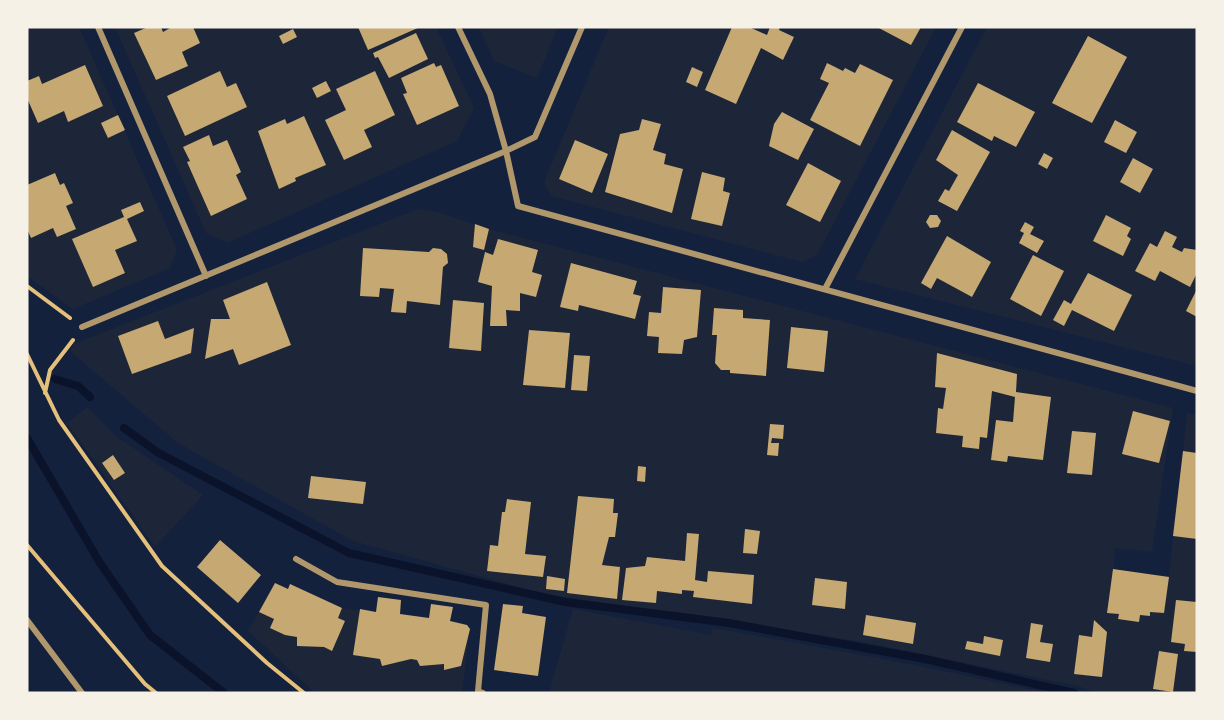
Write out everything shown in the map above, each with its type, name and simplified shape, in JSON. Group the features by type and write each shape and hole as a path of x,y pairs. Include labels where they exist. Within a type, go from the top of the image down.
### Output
{"street":[{"path":"98,27 206,276"},
{"path":"458,27 490,94 518,206 1197,392"},
{"path":"82,327 535,137 582,27"},
{"path":"825,289 962,27"},
{"path":"296,559 337,582 486,605 478,692 483,693"},
{"path":"27,620 82,693"}],"path":[{"path":"27,286 82,327 50,370 45,394"},
{"path":"27,354 59,420 162,566 267,663 304,693"},
{"path":"27,545 145,684 156,693"}],"shaded area":[{"path":"27,27 79,27 177,250 170,268 73,309 27,276"},
{"path":"115,27 436,27 474,108 457,141 227,243 206,233"},
{"path":"479,27 558,27 537,78 494,61"},
{"path":"609,27 936,27 817,255 802,262 551,196 544,182"},
{"path":"987,27 1197,27 1197,366 855,279"},
{"path":"418,209 438,212 489,229 1173,408 1152,552 1115,548 1114,569 1169,576 1187,413 1197,415 1197,693 1097,693 1078,686 858,641 544,594 353,541 178,443 70,351 74,344"},
{"path":"87,407 117,437 203,495 155,547 67,423"},
{"path":"275,583 288,589 290,584 342,608 467,625 470,629 462,693 315,693 248,631"},
{"path":"573,609 711,635 712,628 921,666 1046,693 549,693"}],"building":[{"path":"148,27 161,27 163,32 170,28 193,27 200,43 182,52 188,66 156,80 134,33"},
{"path":"358,27 420,27 368,50"},
{"path":"732,27 749,27 767,35 770,27 780,27 779,30 794,37 783,60 761,48 736,104 705,90"},
{"path":"877,27 921,27 911,45"},
{"path":"293,29 297,37 283,44 279,36"},
{"path":"416,33 428,59 389,78 378,57 375,58 373,53"},
{"path":"1088,36 1127,57 1092,123 1052,103"},
{"path":"434,63 436,67 441,65 459,106 417,125 403,94 407,93 401,78"},
{"path":"827,63 843,71 845,68 855,73 860,64 893,80 860,146 810,120 829,83 820,79"},
{"path":"85,65 103,106 68,122 64,111 38,123 27,98 27,81 39,76 42,84"},
{"path":"692,67 703,72 697,87 686,82"},
{"path":"220,71 227,87 236,83 247,107 185,136 167,96"},
{"path":"375,71 395,115 364,130 372,147 344,160 325,120 346,110 336,89"},
{"path":"326,81 331,91 317,98 312,88"},
{"path":"978,83 1035,112 1016,147 994,136 992,141 957,122"},
{"path":"782,112 814,129 798,160 769,146 774,124"},
{"path":"118,115 125,130 108,138 101,123"},
{"path":"304,116 326,165 295,178 296,181 279,189 258,131 285,119 287,124"},
{"path":"642,119 661,124 653,150 666,154 664,164 683,169 672,213 605,192 620,134 639,130"},
{"path":"1115,120 1137,132 1126,153 1104,142"},
{"path":"952,130 990,152 957,211 938,201 945,189 949,191 958,175 936,160"},
{"path":"209,135 213,146 227,140 241,172 236,175 247,199 211,216 187,162 190,161 183,147"},
{"path":"575,140 608,154 592,193 559,179"},
{"path":"1044,153 1053,158 1047,169 1038,164"},
{"path":"1133,158 1153,169 1140,193 1120,182"},
{"path":"808,163 841,181 820,222 786,205"},
{"path":"702,172 725,178 723,191 730,193 722,226 691,219"},
{"path":"55,173 60,185 64,183 73,203 66,206 76,229 57,237 53,228 31,238 27,229 27,185"},
{"path":"140,202 144,211 127,219 137,241 115,250 125,273 93,287 72,239 124,217 121,210"},
{"path":"930,215 937,215 941,221 938,227 930,228 926,222"},
{"path":"1106,215 1131,228 1127,236 1131,239 1123,256 1093,241"},
{"path":"1025,222 1034,227 1030,234 1044,241 1037,253 1019,243 1024,233 1020,231"},
{"path":"475,224 489,229 484,250 473,247"},
{"path":"1165,231 1177,237 1172,247 1182,252 1184,248 1197,250 1197,273 1190,287 1160,271 1155,281 1135,271 1150,243 1157,247"},
{"path":"947,236 991,262 972,297 937,278 931,289 921,283"},
{"path":"498,239 538,250 532,272 542,275 536,297 520,293 520,311 506,310 507,326 490,326 492,286 478,282 485,252 493,255"},
{"path":"363,248 429,252 433,248 441,249 447,254 448,263 443,267 440,305 407,301 406,313 391,312 394,289 380,288 379,297 360,296"},
{"path":"1033,255 1064,271 1041,316 1010,299"},
{"path":"571,263 637,281 633,294 641,296 635,319 579,305 578,311 560,307"},
{"path":"1088,273 1132,295 1114,331 1072,310 1064,326 1053,320 1064,300 1071,304"},
{"path":"267,282 291,345 239,365 233,349 205,359 211,319 230,319 223,300"},
{"path":"663,287 701,290 697,337 684,340 682,354 658,353 659,337 647,336 649,312 661,313"},
{"path":"1197,289 1197,317 1186,311"},
{"path":"453,300 484,303 481,351 449,348"},
{"path":"714,308 743,310 743,318 770,320 766,376 730,373 730,370 721,370 715,363 717,335 712,335"},
{"path":"158,321 165,339 194,328 191,353 132,374 118,336"},
{"path":"791,327 828,331 824,372 787,368"},
{"path":"529,330 570,333 565,388 523,385"},
{"path":"937,353 1017,374 1016,392 1051,397 1043,460 1008,456 1007,462 991,460 996,420 1013,422 1015,397 992,391 987,438 980,437 979,449 962,447 963,436 936,433 938,408 943,409 946,388 935,387"},
{"path":"574,355 590,356 587,391 571,390"},
{"path":"1133,411 1170,421 1159,463 1122,454"},
{"path":"770,424 784,425 783,439 772,438 771,443 779,443 778,456 767,455"},
{"path":"1072,431 1096,433 1092,475 1067,473"},
{"path":"1183,451 1197,453 1197,539 1173,536"},
{"path":"113,455 125,473 114,480 102,463"},
{"path":"638,466 646,467 645,482 637,481"},
{"path":"311,476 366,482 363,504 308,498"},
{"path":"578,496 614,499 613,513 618,513 615,537 609,537 602,565 620,567 617,599 567,593"},
{"path":"507,499 531,502 525,554 546,556 543,577 487,571 490,545 498,546 502,512 505,512"},
{"path":"745,529 760,531 757,554 743,553"},
{"path":"687,533 699,534 695,580 707,582 708,571 754,575 752,604 693,597 694,591 682,590 682,594 657,591 656,603 622,600 626,568 645,566 647,557 685,561"},
{"path":"220,540 261,575 238,603 197,567"},
{"path":"1113,569 1169,577 1164,613 1150,612 1150,616 1140,615 1139,622 1118,619 1119,614 1107,613"},
{"path":"547,576 565,579 564,591 546,589"},
{"path":"815,578 847,582 845,609 812,605"},
{"path":"275,583 288,589 290,584 342,608 338,618 345,621 332,651 324,647 297,646 297,637 285,635 270,628 274,619 259,612"},
{"path":"378,597 401,600 400,614 429,618 431,604 453,607 450,621 467,625 470,629 461,666 444,670 444,664 420,666 417,660 411,659 382,666 380,659 353,655 360,609 376,612"},
{"path":"1176,600 1197,602 1197,652 1184,651 1185,644 1171,642"},
{"path":"503,604 523,606 522,613 546,617 538,676 494,670"},
{"path":"866,615 916,623 913,644 863,635"},
{"path":"1094,620 1107,632 1102,677 1074,674 1079,635 1092,637"},
{"path":"1031,623 1043,625 1040,642 1053,644 1050,662 1026,658"},
{"path":"984,636 1003,640 1000,656 965,649 967,641 983,644"},
{"path":"1159,651 1178,654 1173,692 1153,689"}],"waterway":[{"path":"55,379 78,386 90,397"},
{"path":"124,428 157,452 349,553 565,602 729,623 925,659 1074,693"},
{"path":"27,438 100,563 150,635 224,693"}]}
